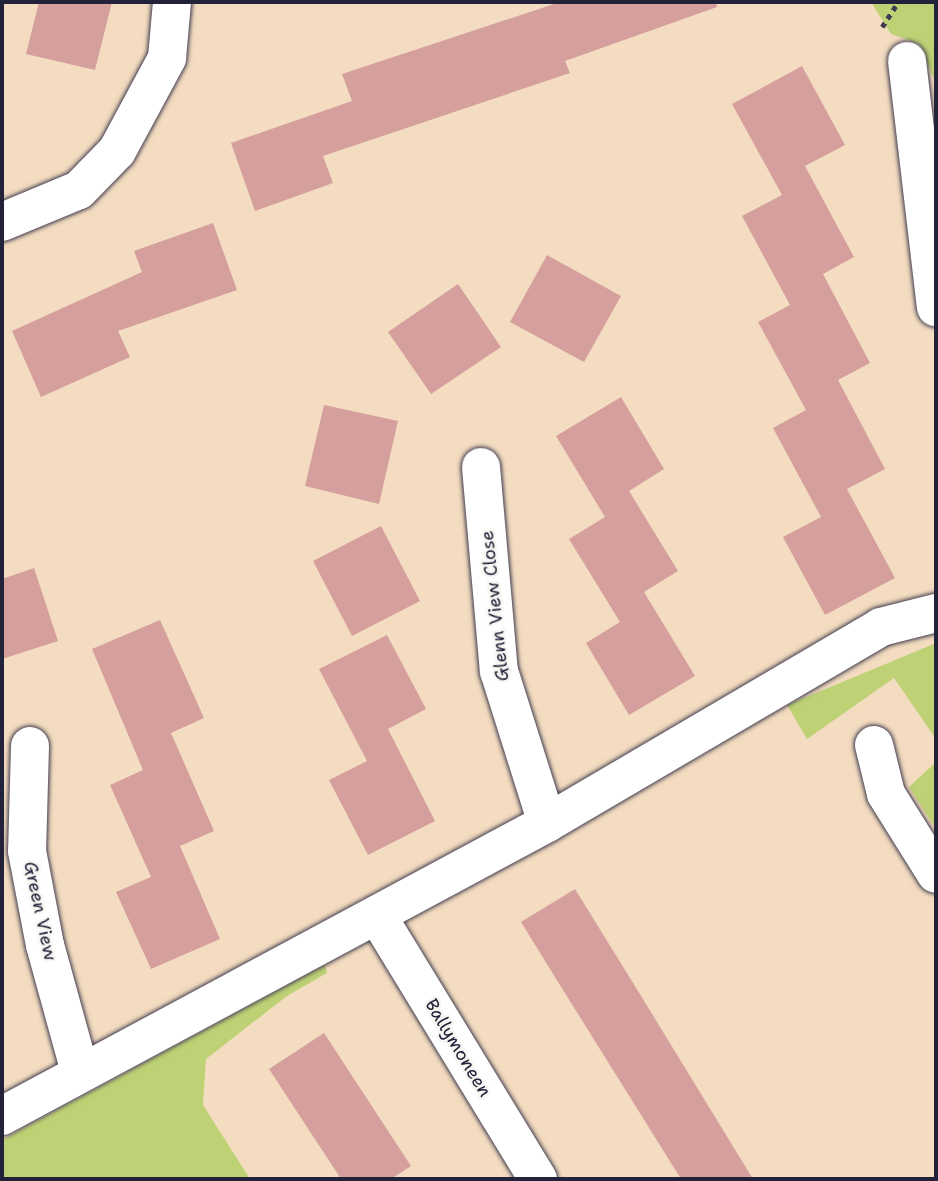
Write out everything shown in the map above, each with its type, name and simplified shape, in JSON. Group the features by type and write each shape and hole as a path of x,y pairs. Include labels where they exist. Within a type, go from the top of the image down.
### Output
{"street":[{"path":"2,222 79,190 117,151 167,58 172,2"},
{"path":"907,61 936,307"},
{"name":"Glenn View Close","path":"481,467 499,671 547,823"},
{"path":"2,1116 547,823 880,627 936,612"},
{"path":"874,745 886,794 936,874"},
{"name":"Green View","path":"30,746 27,851 45,945 80,1072"},
{"name":"Ballymoneen","path":"378,916 538,1179"}],"green space":[{"path":"871,2 936,2 936,83 918,43 891,34"},
{"path":"936,643 936,739 894,678 807,739 787,705"},
{"path":"936,762 936,829 909,787"},
{"path":"325,965 327,973 287,996 206,1059 203,1105 250,1179 2,1179 2,1140"}],"building":[{"path":"39,2 112,2 95,70 26,54"},
{"path":"560,2 716,2 717,7 565,61 570,73 323,156 333,183 255,211 231,143 352,101 342,74"},
{"path":"802,66 845,145 805,166 854,257 823,274 870,363 838,380 885,469 847,489 895,578 825,615 783,537 821,517 773,428 806,410 758,322 790,305 742,216 782,195 732,104"},
{"path":"213,223 237,290 118,331 130,357 41,397 12,331 142,272 134,251"},
{"path":"547,255 621,296 584,362 510,322"},
{"path":"458,284 501,347 431,394 388,332"},
{"path":"621,397 664,469 629,491 678,571 644,592 695,676 629,715 586,643 620,622 569,539 605,517 556,436"},
{"path":"324,405 398,421 379,504 305,486"},
{"path":"381,526 420,601 352,636 313,561"},
{"path":"34,568 58,641 2,659 2,579"},
{"path":"160,620 204,718 171,733 214,831 180,846 220,939 151,969 116,892 151,877 110,785 143,770 92,649"},
{"path":"387,635 426,709 388,729 435,821 368,855 329,780 367,761 319,669"},
{"path":"575,889 753,1179 681,1179 521,922"},
{"path":"324,1033 411,1166 391,1179 341,1179 269,1069"}]}
